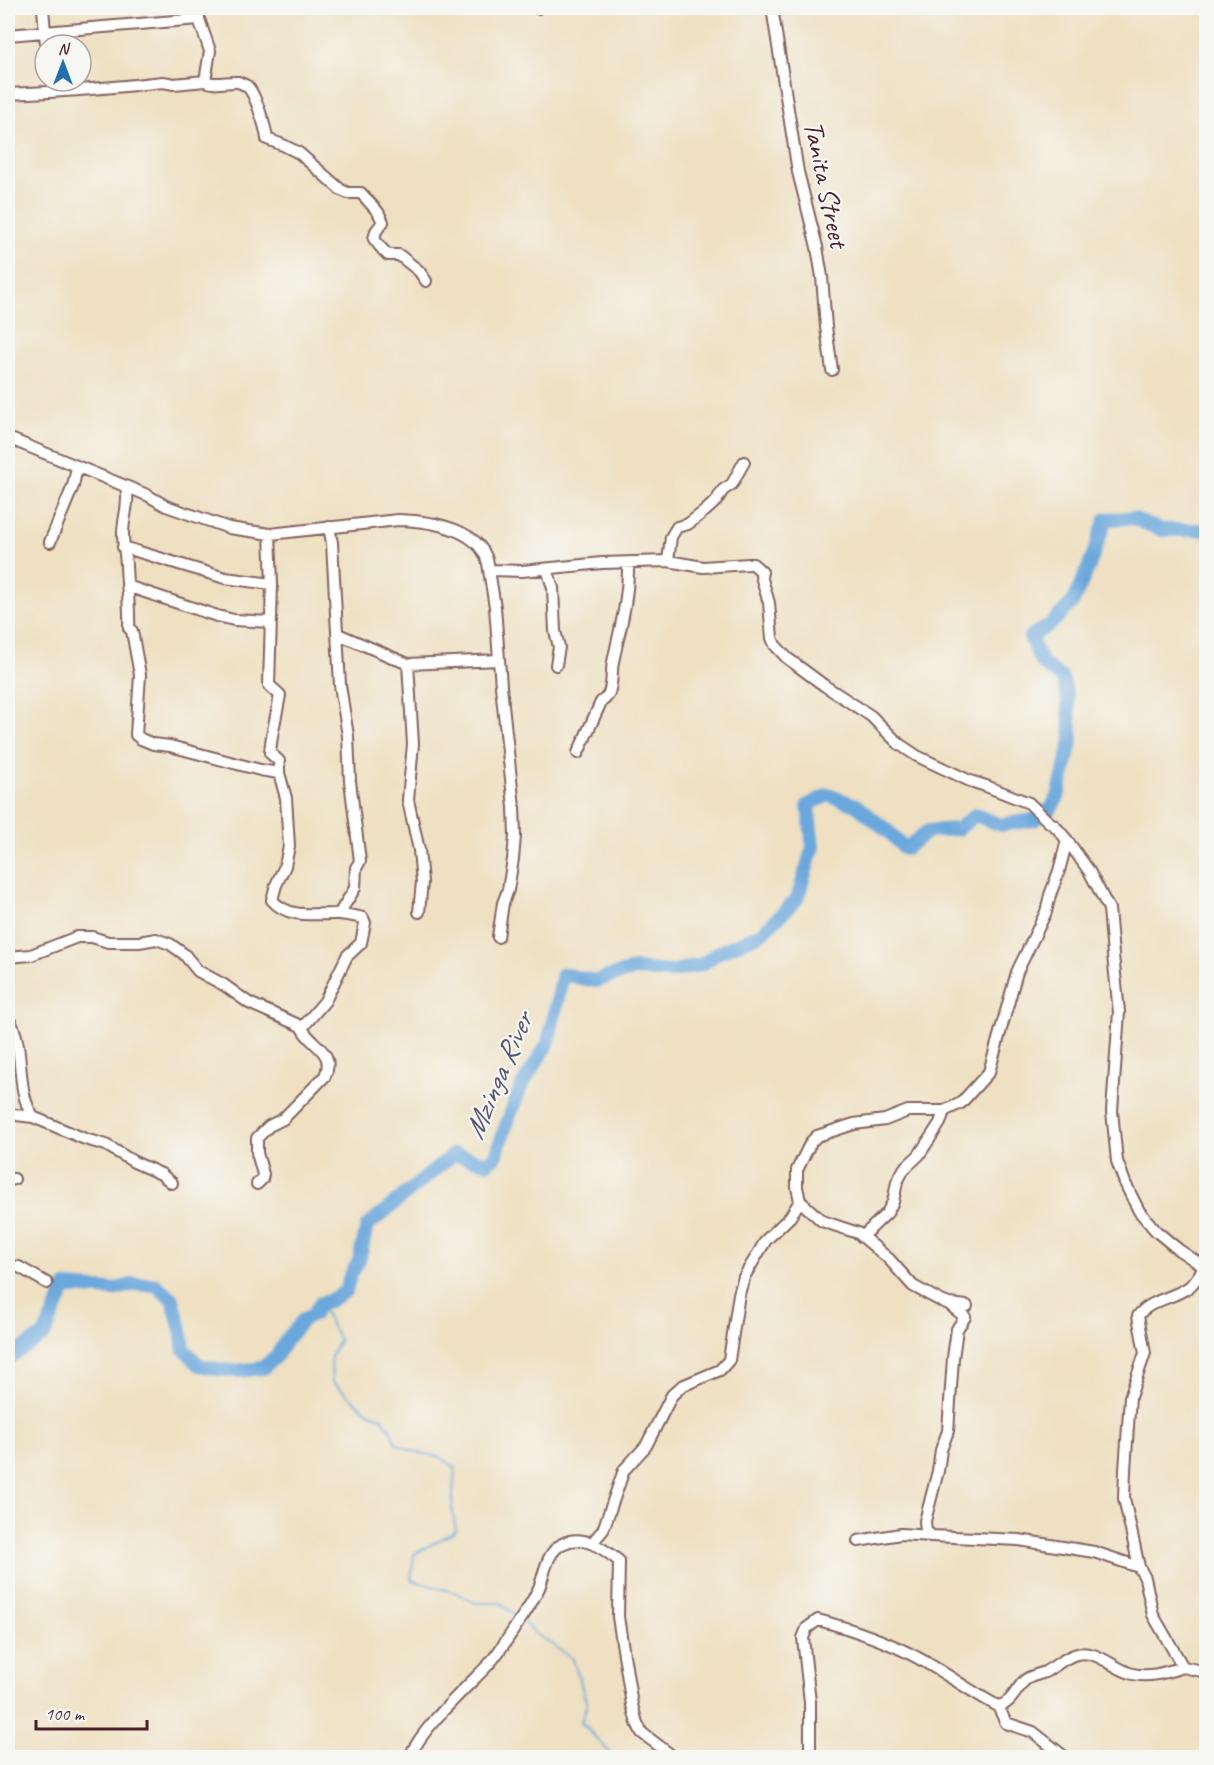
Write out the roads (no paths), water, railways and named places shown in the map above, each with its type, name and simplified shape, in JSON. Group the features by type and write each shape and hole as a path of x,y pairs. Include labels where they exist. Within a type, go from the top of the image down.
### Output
{"street":[{"path":"44,8 44,32"},
{"name":"Tanita Street","path":"772,8 798,172 817,247 832,370"},
{"path":"8,35 199,13 210,51 205,81"},
{"path":"93,85 163,82 174,84 205,81 210,83 240,82 247,86 266,129 267,139 299,153 341,190 348,193 361,193 378,212 383,222 376,231 375,239 382,249 388,255 399,255 419,271 426,281"},
{"path":"8,94 33,90"},
{"path":"8,438 147,495 166,506 229,528 270,534 398,520 425,522 453,529 472,539 487,556 495,607 507,754 514,807 513,859 498,937"},
{"path":"668,561 671,537 677,527 688,524 716,501 723,490 732,484 744,462"},
{"path":"50,542 73,486 77,467"},
{"path":"126,487 129,497 123,531 123,547 130,614 129,628 132,630 141,675 136,735 153,744 170,746 279,773"},
{"path":"329,527 332,543 340,685 348,736 350,781 360,861 356,868 355,888 339,914"},
{"path":"270,534 272,584 269,685 280,695 270,753 279,760 279,773 286,798 289,846 285,866 272,900 292,912 313,915 339,914 365,919 363,940 347,956 325,1001 303,1027"},
{"path":"123,547 225,578 272,584"},
{"path":"489,570 522,571 602,563 668,561 703,567 753,564 762,572 761,576 769,603 772,638 786,658 871,716 899,744 917,756 970,782 1029,803 1055,826 1089,871 1109,909 1119,1012 1112,1111 1117,1161 1139,1211 1156,1232 1205,1268 1189,1287 1147,1307 1138,1316 1144,1353 1130,1397 1125,1470 1124,1498 1139,1567 1145,1578 1153,1615 1183,1667"},
{"path":"579,753 601,702 607,697 610,689 625,610 628,564"},
{"path":"547,569 553,588 558,647 556,665"},
{"path":"127,586 217,616 234,620 271,622"},
{"path":"338,634 408,664 499,660"},
{"path":"408,664 413,744 408,800 419,850 423,882 419,912"},
{"path":"968,1305 941,1302 913,1286 889,1259 858,1233 822,1221 800,1201 797,1170 811,1142 817,1136 854,1124 885,1120 908,1111 944,1111 961,1103 988,1072 1017,972 1046,912 1067,840"},
{"path":"8,957 31,955 76,937 93,937 108,942 139,942 156,939 170,944 184,954 198,971 224,985 249,1003 303,1027"},
{"path":"8,1022 11,1023 15,1032 21,1081 33,1117"},
{"path":"257,1184 262,1179 263,1169 260,1167 256,1153 257,1138 269,1126 283,1119 325,1076 328,1069 328,1059 302,1030 303,1027"},
{"path":"862,1237 887,1214 893,1202 897,1182 904,1169 919,1155 940,1123 944,1111"},
{"path":"8,1114 33,1117 85,1139 106,1145 134,1162 161,1174 172,1183"},
{"path":"592,1543 603,1530 624,1470 646,1446 672,1395 682,1386 720,1370 729,1360 739,1294 744,1277 766,1240 790,1217 800,1201"},
{"path":"8,1266 19,1267 47,1283"},
{"path":"932,1536 926,1531 925,1521 941,1450 948,1431 957,1329 965,1317 949,1304"},
{"path":"858,1541 901,1534 1019,1540 1094,1552 1139,1567"},
{"path":"409,1758 430,1726 496,1656 522,1618 553,1553 560,1545 575,1541 601,1546 619,1561 618,1617 637,1723 642,1733 675,1758"},
{"path":"810,1758 810,1702 803,1638 807,1628 818,1620 892,1644 998,1706 1004,1706 1009,1701 1025,1679 1075,1654 1093,1655 1130,1674 1158,1675 1183,1667 1206,1672"},
{"path":"998,1706 1006,1723 1033,1732 1066,1758"}],"waterway":[{"name":"Mzinga River","path":"8,1358 44,1335 66,1287 113,1290 135,1284 156,1285 173,1300 184,1349 199,1365 237,1371 263,1368 277,1355 286,1340 304,1319 313,1315 320,1303 329,1301 346,1291 350,1276 359,1261 367,1226 454,1154 487,1163 496,1156 521,1087 548,1043 563,974 595,981 635,969 670,972 703,964 717,953 762,933 797,899 813,847 808,805 828,795 856,805 889,832 905,849 928,831 958,829 975,815 1001,825 1034,820 1050,810 1058,797 1072,739 1067,696 1062,678 1042,663 1030,637 1052,623 1073,602 1106,519 1132,518 1162,530 1206,530"},
{"path":"320,1303 339,1340 331,1356 332,1382 368,1412 381,1417 391,1430 396,1444 416,1452 441,1457 455,1468 452,1506 456,1531 414,1554 411,1580 460,1594 474,1603 501,1603 517,1617"},
{"path":"524,1623 573,1659 587,1704 581,1722 613,1756 649,1758"}]}
